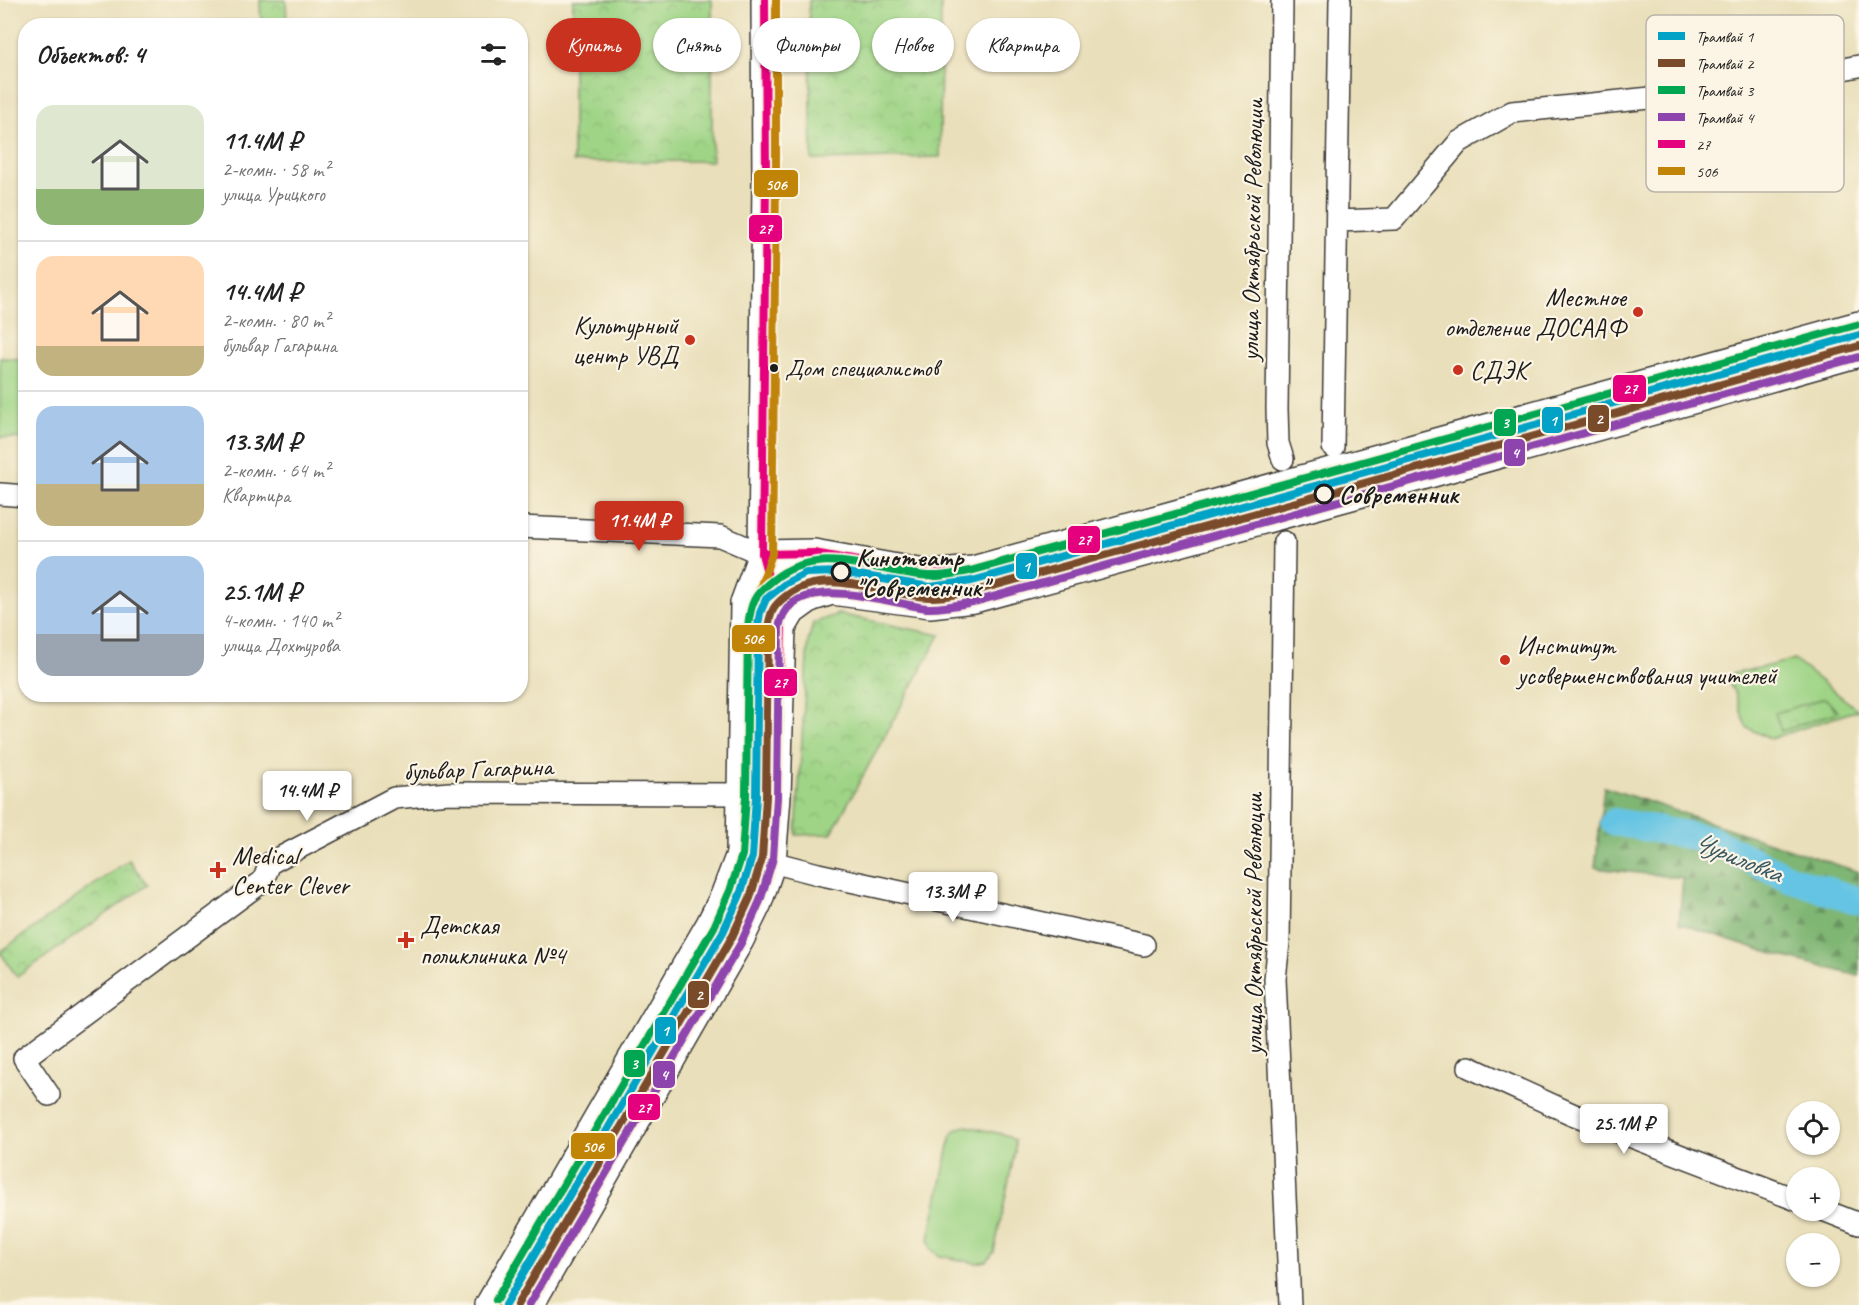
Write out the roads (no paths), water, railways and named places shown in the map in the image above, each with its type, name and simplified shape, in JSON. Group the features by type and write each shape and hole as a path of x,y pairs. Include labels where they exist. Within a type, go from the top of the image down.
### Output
{"main road":[{"path":"530,1305 740,940 758,903 772,862 777,796 782,628 762,554 766,180 765,0"},
{"path":"762,554 814,553 930,574 973,570 1859,325"},
{"path":"762,554 798,578 832,591 930,603 974,599 1355,495 1859,353"},
{"path":"489,1305 710,924 724,896 740,854 744,603 762,554"},
{"path":"782,628 792,610 810,597 832,591"}],"street":[{"name":"улица Октябрьской Революции","path":"1282,0 1277,409 1278,443 1283,459"},
{"path":"1333,447 1340,0"},
{"path":"1844,69 1859,66"},
{"path":"1337,221 1394,219 1459,142 1512,112 1646,98"},
{"path":"1716,365 1728,390"},
{"path":"0,494 18,495"},
{"path":"528,527 720,536 762,554"},
{"name":"улица Октябрьской Революции","path":"1284,542 1279,942 1275,979 1290,1305"},
{"name":"бульвар Гагарина","path":"49,1095 24,1058 263,881 270,862 394,798 449,793 742,794"},
{"path":"772,862 1144,945"},
{"path":"1468,1067 1572,1114 1786,1196"},
{"path":"1840,1217 1859,1224"}],"waterway":[{"name":"Чуриловка","path":"1614,822 1709,839 1789,878 1859,901"}],"tram line":[{"name":"3","path":"496,1300 714,927 730,891 742,855 746,797 750,611 762,590 773,580 791,569 810,563 829,561 929,576 970,571 1856,325"},
{"name":"1","path":"505,1305 723,932 740,895 752,857 756,797 758,626 766,599 786,583 806,573 841,572 930,587 972,581 1859,335"},
{"name":"2","path":"517,1305 732,937 750,898 762,858 766,797 768,627 773,609 786,596 802,587 837,582 929,597 975,591 1859,346"},
{"name":"4","path":"529,1305 741,943 760,901 773,858 777,797 779,628 786,609 801,599 820,594 866,596 927,608 978,601 1859,357"}],"place":[{"name":"Местное отделение ДОСААФ","path":"1638,312"},
{"name":"Культурный центр УВД","path":"690,340"},
{"name":"Дом специалистов","path":"774,368"},
{"name":"СДЭК","path":"1458,370"},
{"name":"Современник","path":"1324,494"},
{"name":"Кинотеатр \"Современник\"","path":"841,572"},
{"name":"Институт усовершенствования учителей","path":"1505,660"},
{"name":"Medical Center Clever","path":"218,870"},
{"name":"Детская поликлиника №4","path":"406,940"}]}
